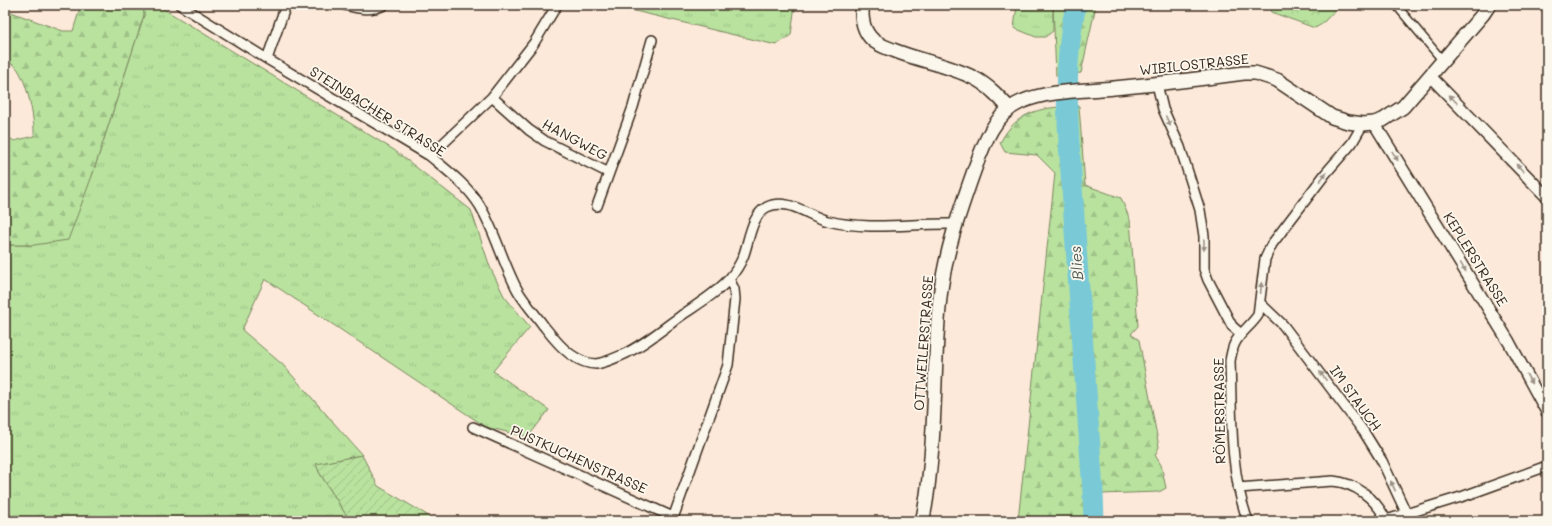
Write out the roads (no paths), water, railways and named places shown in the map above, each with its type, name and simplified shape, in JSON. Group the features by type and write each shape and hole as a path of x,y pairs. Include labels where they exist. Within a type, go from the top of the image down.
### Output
{"main road":[{"path":"863,5 862,20 865,30 873,40 906,56 975,78 986,86 1009,108"},
{"path":"1369,123 1396,112 1403,107 1483,14 1488,5"},
{"name":"WIBILOSTRASSE","path":"1009,108 1022,102 1049,94 1255,73 1277,80 1332,117 1348,122 1369,123"},
{"name":"OTTWEILERSTRASSE","path":"922,521 932,443 940,298 955,224 981,152 996,124 1009,108"}],"street":[{"name":"STEINBACHER STRASSE","path":"180,5 267,60 430,156 454,176 480,206 519,293 555,340 569,354 582,361 595,364 621,356 718,290 730,279 742,257 760,212 767,207 782,203 825,220 850,226 881,227 955,224"},
{"path":"267,60 286,5"},
{"path":"345,5 363,9 371,9 384,5"},
{"path":"430,156 492,98 534,42 557,5"},
{"path":"1396,5 1443,60"},
{"name":"HANGWEG","path":"597,206 633,107 652,40"},
{"path":"1430,76 1547,197"},
{"path":"1157,84 1163,110 1180,147 1200,210 1204,236 1204,269 1208,280 1232,326 1242,334"},
{"name":"HANGWEG","path":"492,98 519,122 545,141 609,173"},
{"name":"RÖMERSTRASSE","path":"1248,521 1238,488 1234,466 1230,361 1233,348 1242,334 1258,315 1264,264 1272,244 1326,173 1369,123"},
{"name":"KEPLERSTRASSE","path":"1369,123 1509,342 1547,412"},
{"path":"672,519 728,365 735,299 734,289 730,279"},
{"name":"IM STAUCH","path":"1260,303 1283,325 1364,432 1382,461 1408,517"},
{"name":"PUSTKUCHENSTRASSE","path":"473,427 672,519"},
{"path":"1238,488 1333,481 1344,482 1355,487 1371,499 1381,509 1384,520 1408,517 1547,466"}],"waterway":[{"name":"Blies","path":"1076,5 1068,57 1067,84 1070,164 1094,521"}]}
